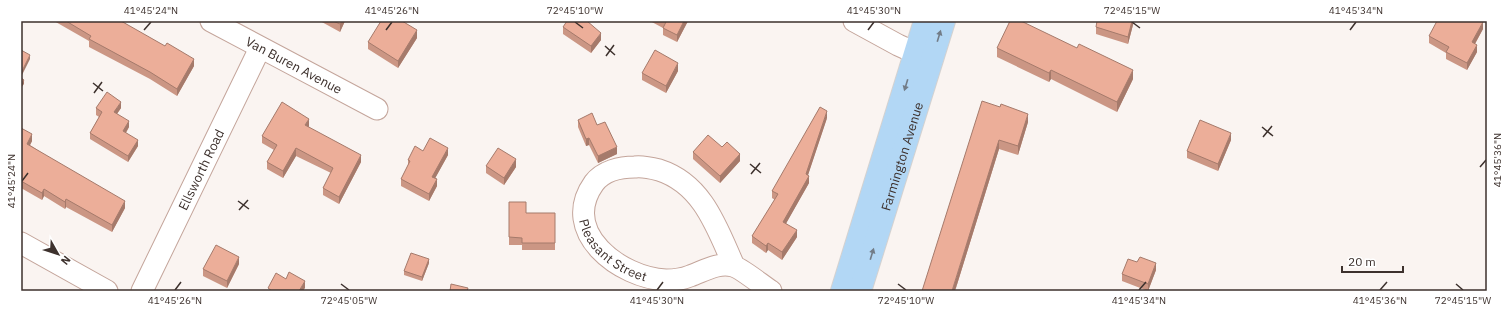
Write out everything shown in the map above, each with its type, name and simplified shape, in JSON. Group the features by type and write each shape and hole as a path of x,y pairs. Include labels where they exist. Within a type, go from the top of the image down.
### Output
{"main road":[{"name":"Farmington Avenue","path":"860,291 924,57 925,21"},
{"name":"Farmington Avenue","path":"842,291 924,57 944,21"}],"street":[{"name":"Van Buren Avenue","path":"211,21 377,109"},
{"path":"854,21 924,57"},
{"name":"Ellsworth Road","path":"142,291 260,48"},
{"name":"Pleasant Street","path":"639,166 676,177 694,192 708,210 734,266 716,267 683,278 666,280 641,274 620,266 604,255 591,237 586,225 584,208 590,190 601,176 608,172 627,167 639,166"},
{"path":"21,243 107,291"},
{"path":"734,266 771,291"}],"building":[{"path":"66,21 121,21 165,46 167,43 194,59 177,89 150,72 89,39 91,36"},
{"path":"333,21 342,21 340,24"},
{"path":"381,21 402,21 417,30 398,61 368,42"},
{"path":"567,21 587,21 601,33 591,46 563,27"},
{"path":"664,21 684,21 677,35 663,28 666,22"},
{"path":"1010,21 1021,21 1077,48 1079,44 1133,70 1117,102 1051,70 1049,73 997,48"},
{"path":"1097,21 1132,21 1128,37 1096,27"},
{"path":"1437,21 1483,22 1472,42 1477,45 1467,63 1446,52 1449,47 1429,36"},
{"path":"21,50 30,55 22,71 21,71"},
{"path":"655,50 678,63 666,86 642,73"},
{"path":"107,92 121,102 114,112 129,121 123,131 138,140 128,156 90,133 102,112 96,108"},
{"path":"982,101 1000,107 1001,104 1028,114 1018,146 999,140 952,291 922,291"},
{"path":"282,102 309,119 305,125 361,155 339,197 323,188 333,168 296,148 283,171 267,162 277,145 262,136"},
{"path":"820,107 827,111 806,174 809,176 783,222 797,230 782,252 768,243 766,246 752,236 778,194 772,191"},
{"path":"592,113 597,125 605,122 617,147 598,156 589,138 586,139 578,120"},
{"path":"1200,120 1231,133 1218,164 1187,151"},
{"path":"21,128 32,134 27,144 125,201 112,225 66,199 65,202 44,189 42,193 21,181"},
{"path":"708,135 722,147 727,142 740,154 720,176 693,152"},
{"path":"430,138 448,148 432,177 437,179 429,194 401,179 410,161 408,160 415,146 423,151"},
{"path":"498,148 516,159 504,178 486,166"},
{"path":"509,202 526,202 526,213 555,213 555,243 522,243 522,238 509,237"},
{"path":"216,245 239,257 227,281 203,269"},
{"path":"411,253 429,259 422,277 404,271"},
{"path":"1140,257 1156,263 1148,284 1122,274 1128,259 1137,262"},
{"path":"289,272 305,281 299,291 272,291 268,288 276,273 286,279"},
{"path":"451,284 468,288 467,291 450,291"}]}
